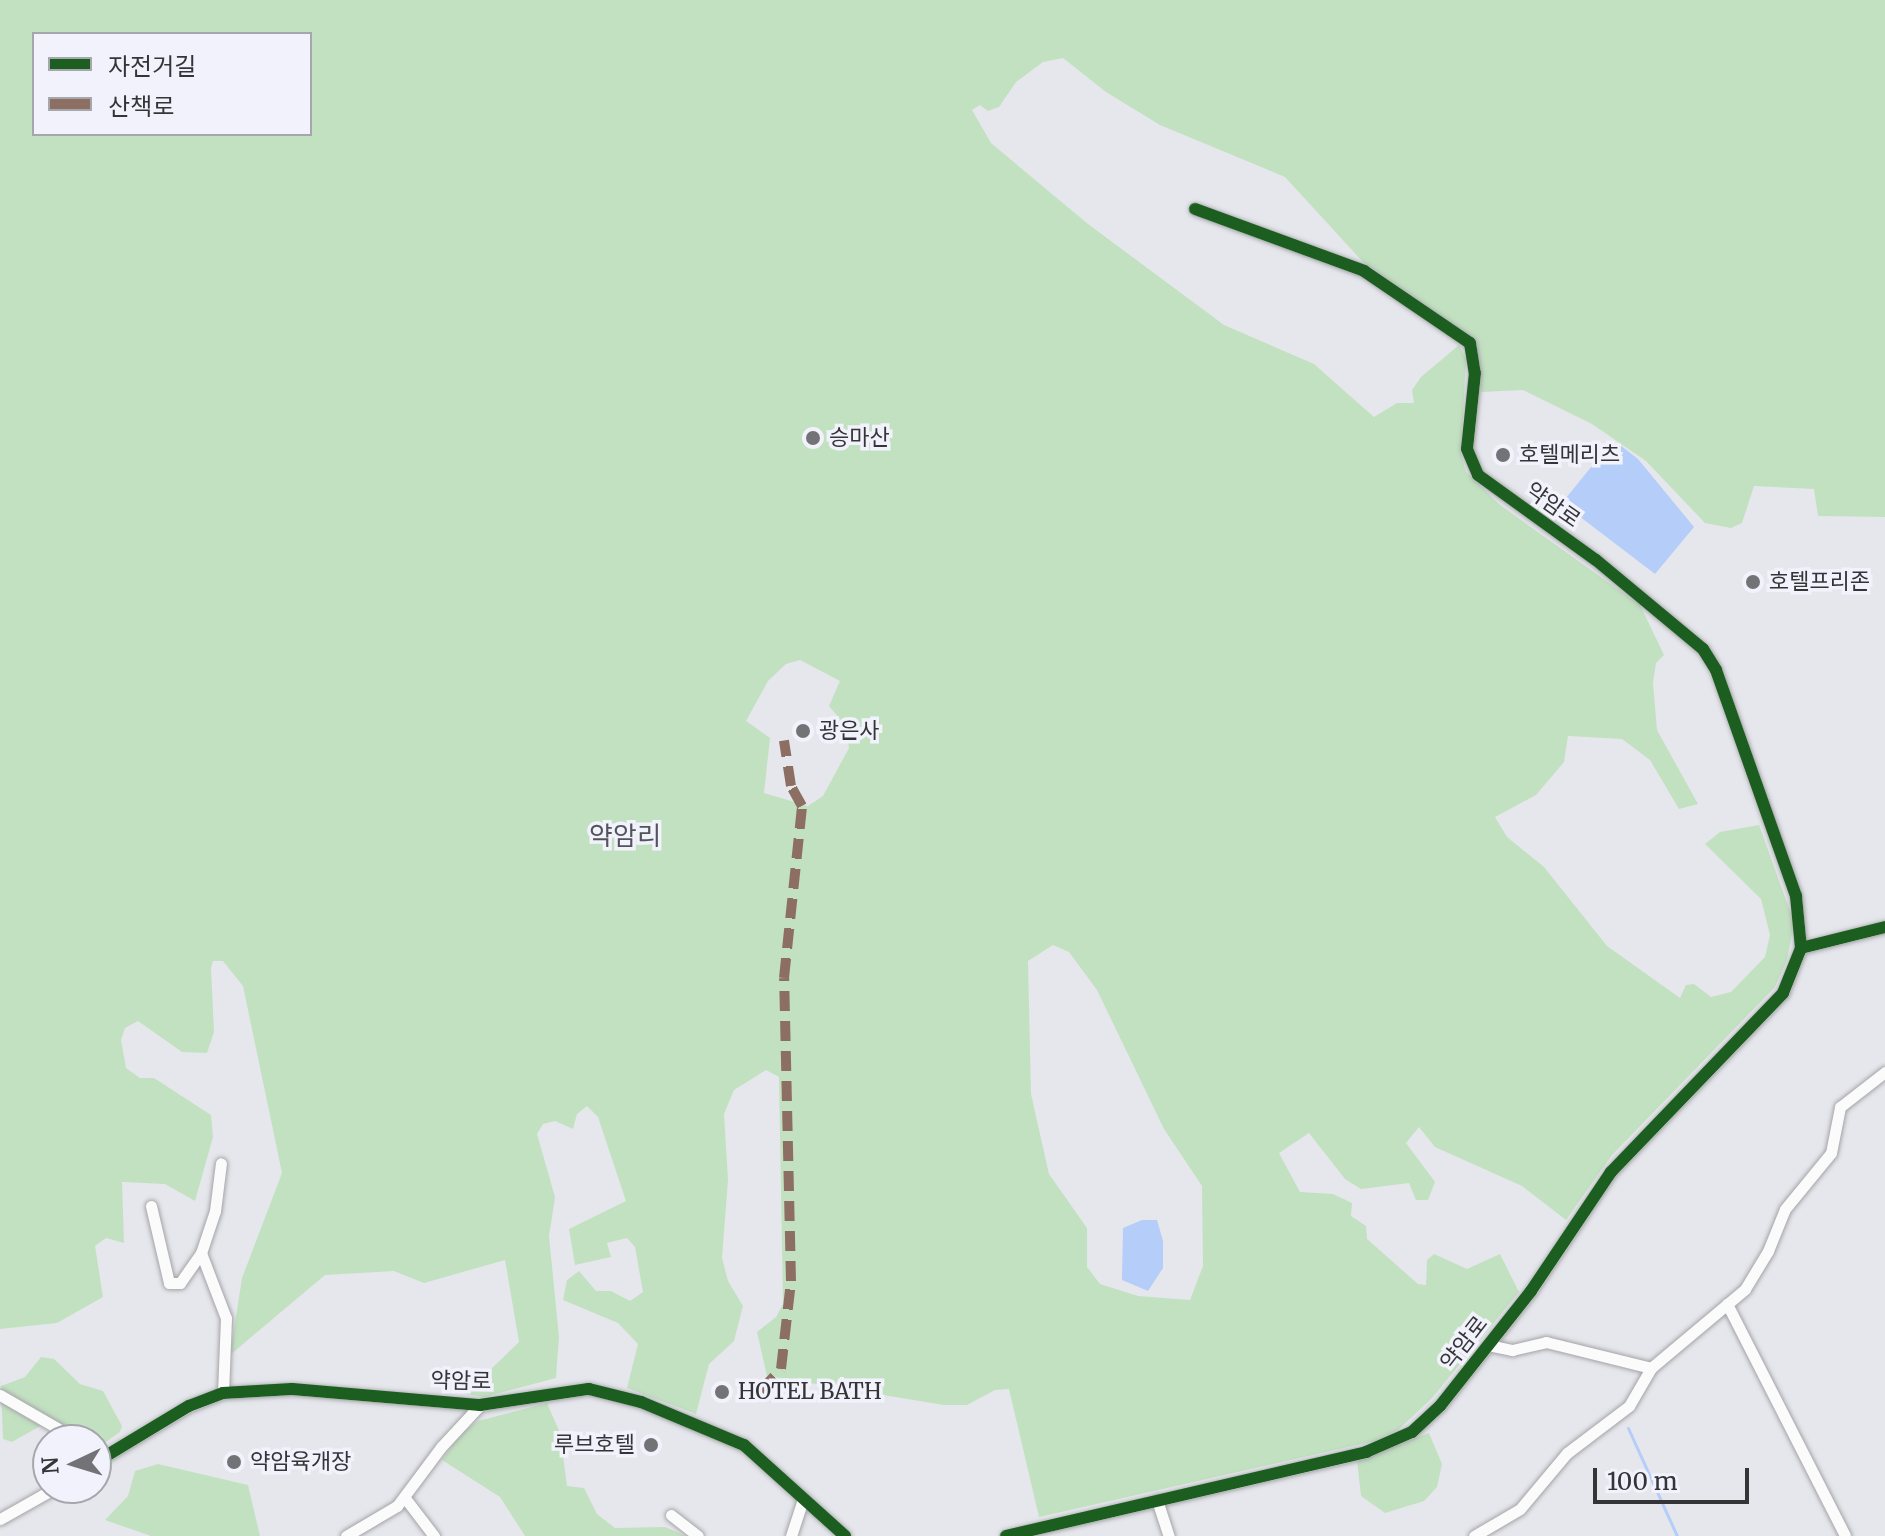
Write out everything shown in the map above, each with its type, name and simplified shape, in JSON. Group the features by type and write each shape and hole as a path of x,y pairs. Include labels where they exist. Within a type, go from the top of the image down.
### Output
{"street":[{"name":"약암로","path":"1006,1536 1396,1441 1440,1406 1531,1291 1611,1172 1783,993 1801,948 1796,896 1716,670 1703,649 1596,560 1478,475 1467,449 1475,373 1470,343 1364,271 1195,209"},
{"path":"1801,948 1885,927"},
{"path":"1474,1536 1520,1509 1567,1453 1629,1406 1651,1368 1754,1277 1785,1209 1831,1153 1840,1107 1885,1072"},
{"path":"151,1206 169,1283 180,1283 201,1253 215,1211 221,1163"},
{"path":"201,1253 227,1326 223,1393"},
{"path":"1727,1304 1845,1536"},
{"path":"1488,1345 1512,1350 1546,1342 1651,1368"},
{"name":"약암로","path":"112,1450 189,1406 223,1393 292,1389 480,1405 567,1389 623,1395 744,1445 845,1536"},
{"path":"0,1395 50,1424"},
{"name":"약암로","path":"346,1536 405,1498 441,1447 480,1405"},
{"path":"405,1498 434,1536"},
{"path":"791,1536 803,1498"},
{"path":"1157,1500 1169,1536"},
{"path":"0,1519 32,1501"},
{"path":"671,1515 698,1536"}],"green space":[{"path":"0,0 1885,0 1885,517 1818,516 1814,489 1754,486 1742,523 1731,528 1705,523 1646,461 1592,424 1523,390 1481,392 1477,341 1363,262 1285,177 1160,125 1106,92 1063,58 1043,62 1016,82 999,107 988,111 980,105 972,110 991,143 1088,224 1224,325 1314,364 1374,417 1397,403 1414,403 1412,390 1421,377 1459,345 1466,359 1461,453 1466,472 1500,505 1640,605 1664,655 1656,663 1653,683 1657,730 1698,804 1679,809 1650,760 1622,739 1568,736 1564,762 1536,795 1495,817 1507,837 1544,867 1607,946 1680,998 1686,985 1694,984 1711,997 1731,992 1765,957 1770,935 1761,899 1705,844 1720,832 1759,825 1794,922 1787,960 1775,987 1612,1155 1566,1220 1522,1186 1435,1147 1419,1127 1406,1143 1435,1182 1428,1200 1416,1200 1409,1183 1361,1189 1345,1179 1309,1133 1279,1153 1300,1192 1333,1194 1352,1203 1351,1216 1366,1226 1367,1239 1418,1284 1426,1285 1427,1260 1434,1254 1467,1269 1500,1254 1519,1292 1432,1398 1398,1430 1375,1441 1039,1517 1009,1389 995,1390 967,1405 944,1405 767,1376 757,1332 776,1317 783,1304 779,1077 766,1070 734,1090 724,1114 728,1180 722,1258 728,1281 743,1306 734,1341 709,1364 696,1414 627,1388 638,1344 618,1323 563,1300 567,1280 579,1271 596,1291 611,1291 630,1301 643,1292 635,1247 627,1238 607,1243 611,1257 575,1265 569,1229 626,1201 598,1117 587,1106 577,1114 573,1129 555,1121 543,1124 537,1134 555,1197 549,1236 559,1337 556,1378 484,1397 465,1394 519,1342 505,1260 424,1283 394,1271 325,1275 230,1355 242,1278 282,1173 243,986 223,961 213,961 211,968 214,1032 207,1053 182,1052 138,1021 125,1028 121,1040 126,1068 140,1078 154,1078 211,1115 213,1137 195,1201 165,1184 122,1182 124,1243 106,1238 95,1246 103,1297 57,1323 0,1329","holes":["800,660 840,681 829,706 845,725 849,748 823,796 808,806 764,793 770,738 746,721 768,681 786,664","1053,945 1069,952 1097,990 1164,1129 1202,1186 1203,1266 1190,1300 1138,1296 1100,1284 1087,1267 1087,1228 1049,1174 1031,1094 1028,961"]},
{"path":"41,1357 54,1359 80,1384 103,1391 122,1426 120,1432 112,1438 112,1424 32,1424 32,1431 12,1442 3,1439 1,1386 25,1377"},
{"path":"547,1403 560,1433 567,1486 584,1488 597,1514 615,1528 665,1527 686,1536 525,1536 500,1497 442,1460 460,1434 478,1421"},
{"path":"1429,1433 1442,1464 1437,1487 1424,1501 1385,1513 1361,1496 1357,1460"},
{"path":"158,1464 248,1485 260,1536 151,1536 105,1520 128,1496 135,1471"}],"water":[{"path":"1620,445 1638,459 1694,527 1655,574 1562,503 1608,446"},
{"path":"1142,1220 1157,1220 1163,1241 1163,1268 1148,1291 1122,1280 1123,1228"}],"waterway":[{"path":"1628,1428 1677,1536"}],"marked path":[{"path":"760,1391 781,1369 791,1281 784,978 802,806 791,786 784,741"}],"cycle path":[{"path":"1195,209 1364,271 1470,343 1475,373 1467,449 1478,475 1596,560 1703,649 1716,670 1796,896 1801,948"},
{"path":"1006,1536 1366,1452 1412,1432 1440,1406 1531,1291 1611,1172 1783,993 1801,948 1885,927"},
{"path":"112,1452 189,1406 223,1393 292,1389 480,1405 589,1389 641,1402 744,1445 845,1536"}],"place":[{"name":"승마산","path":"813,438"},
{"name":"호텔메리츠","path":"1503,455"},
{"name":"호텔프리존","path":"1753,582"},
{"name":"광은사","path":"803,731"},
{"name":"HOTEL BATH","path":"722,1392"},
{"name":"루브호텔","path":"651,1445"},
{"name":"약암육개장","path":"234,1462"}],"district":[{"name":"약암리","path":"625,836"}]}
